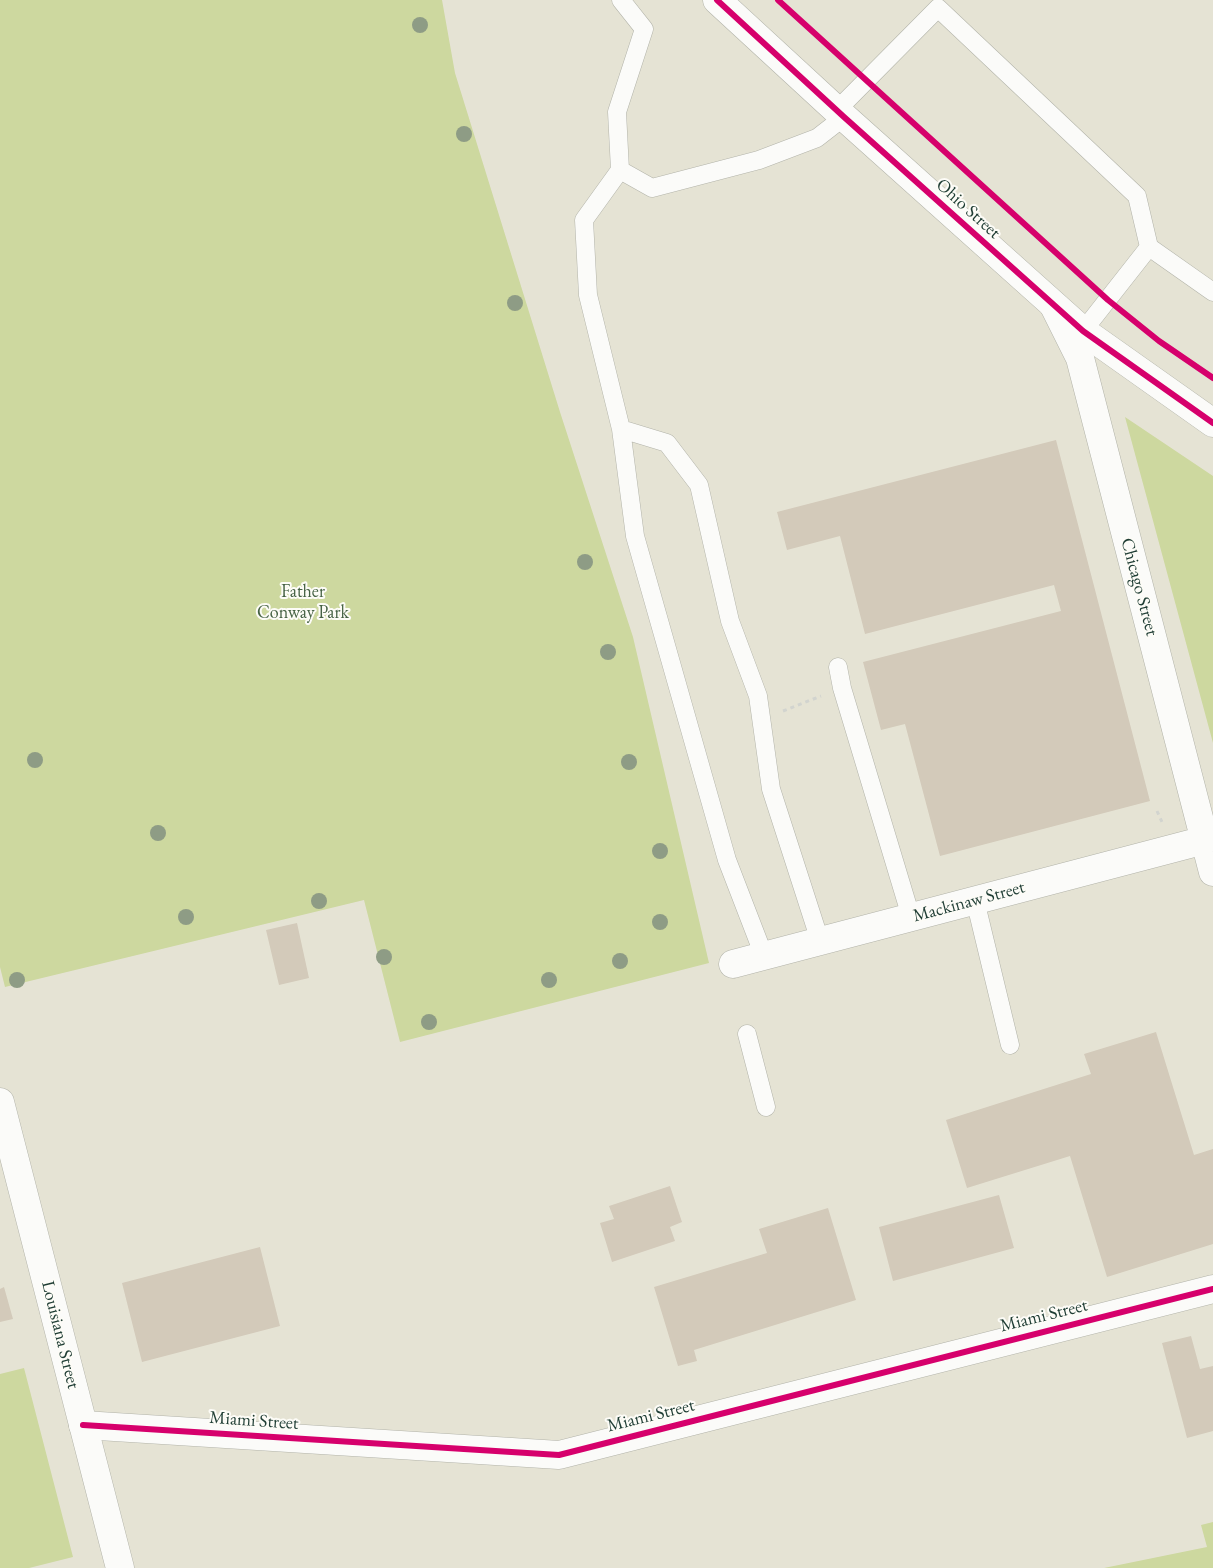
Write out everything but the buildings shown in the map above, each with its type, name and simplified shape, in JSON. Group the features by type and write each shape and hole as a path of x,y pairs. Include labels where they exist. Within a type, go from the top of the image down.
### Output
{"street":[{"name":"Ohio Street","path":"717,0 1083,331 1213,423"},
{"name":"Chicago Street","path":"1054,306 1080,358 1213,872"},
{"name":"Mackinaw Street","path":"733,964 1205,840"},
{"name":"Louisiana Street","path":"0,1102 6,1150 83,1425 118,1567"},
{"name":"Miami Street","path":"83,1425 559,1455 1213,1289"}],"lane":[{"path":"621,0 644,29 618,112 620,170 584,220 588,295 621,428 635,536 727,860 764,956"},
{"path":"620,170 652,188 759,160 817,138 938,8 1137,196 1149,247 1213,292"},
{"path":"1083,331 1149,247"},
{"path":"621,428 667,443 700,485 730,621 758,696 771,789 820,941"},
{"path":"838,667 842,688 911,917"},
{"path":"975,900 1010,1045"},
{"path":"747,1034 766,1107"}],"path":[{"path":"780,712 799,705"},
{"path":"1157,811 1164,824"}],"green space":[{"name":"Father Conway Park","path":"0,0 442,0 455,73 560,412 633,637 709,963 400,1042 364,900 5,987 0,967"},
{"path":"1125,417 1213,476 1213,743"},
{"path":"24,1368 73,1557 29,1568 0,1568 0,1374"},
{"path":"1213,1522 1213,1568 1104,1568 1207,1547 1201,1525"}],"cycle path":[{"path":"717,0 844,117 1083,331 1213,423"},
{"path":"778,0 1108,300 1159,341 1213,378"},
{"path":"83,1425 559,1455 1213,1289"}]}
